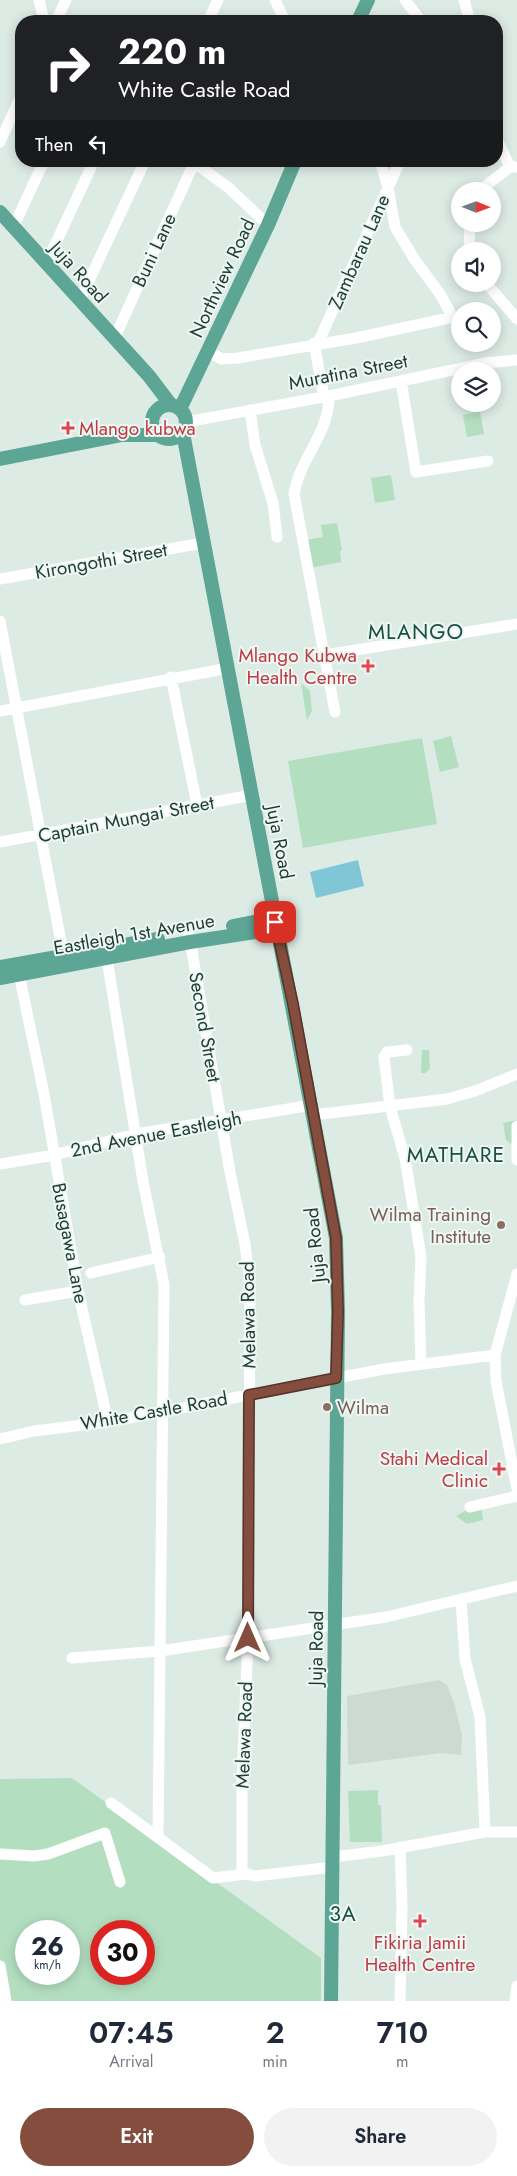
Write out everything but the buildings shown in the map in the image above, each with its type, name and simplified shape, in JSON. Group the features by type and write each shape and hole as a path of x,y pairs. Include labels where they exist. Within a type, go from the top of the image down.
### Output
{"main road":[{"path":"361,15 368,0"},
{"name":"Northview Road","path":"179,421 208,352 268,225 292,167"},
{"name":"Juja Road","path":"0,212 80,302 132,356 179,421 229,668 272,896 275,923 336,1238 338,1288 331,2001"},
{"name":"Juja Road","path":"132,356 152,392 155,415 152,426 158,435"},
{"path":"122,435 155,415 179,421"},
{"path":"0,459 122,435 158,435 179,421"},
{"path":"272,896 264,911 251,927 272,940 283,961"},
{"name":"Eastleigh 1st Avenue","path":"0,967 65,960 275,923"},
{"name":"Eastleigh 1st Avenue","path":"0,978 65,960 107,959 189,938"}],"street":[{"path":"39,0 43,15"},
{"path":"59,15 66,0"},
{"path":"211,15 218,0"},
{"path":"275,0 282,15"},
{"path":"405,0 416,15"},
{"path":"464,0 468,15"},
{"path":"0,142 15,114"},
{"path":"492,182 513,167 503,149"},
{"path":"13,228 41,167"},
{"path":"46,264 91,167"},
{"path":"80,302 142,167"},
{"name":"Buni Lane","path":"115,338 191,167"},
{"path":"200,167 236,194 268,225"},
{"path":"208,352 222,359 229,359 316,343 356,338 449,318 450,312 440,294 415,260 395,227 388,187 382,167"},
{"name":"Zambarau Lane","path":"316,343 397,167"},
{"path":"494,292 517,319"},
{"path":"316,343 329,412 325,426 296,480 294,494 335,712"},
{"name":"Muratina Street","path":"179,421 327,396 486,363 517,360"},
{"path":"401,381 416,472 488,460"},
{"path":"250,410 255,445 273,503 278,537"},
{"name":"Kirongothi Street","path":"0,579 203,543"},
{"path":"0,621 65,960"},
{"path":"325,655 517,624"},
{"path":"0,711 171,677 229,668"},
{"path":"171,677 197,805"},
{"name":"Captain Mungai Street","path":"0,842 252,795"},
{"name":"Second Street","path":"189,938 222,1120"},
{"path":"107,959 136,1134 164,1285 158,1837"},
{"name":"Busagawa Lane","path":"19,974 78,1291 108,1422"},
{"path":"407,1050 385,1054 390,1107 405,1158 420,1251 421,1363"},
{"name":"2nd Avenue Eastleigh","path":"0,1164 54,1155 136,1134 222,1120 312,1110 390,1107 464,1094 517,1074"},
{"name":"Melawa Road","path":"222,1120 248,1264 248,1638 242,1778 242,1869 246,1874"},
{"path":"517,1126 517,1160"},
{"path":"91,1273 160,1257"},
{"path":"517,1274 495,1355 496,1381 517,1490"},
{"path":"25,1300 78,1291"},
{"name":"White Castle Road","path":"0,1439 43,1430 108,1422 421,1363 495,1355"},
{"path":"470,1507 517,1496"},
{"path":"72,1658 160,1651 386,1617 517,1586"},
{"path":"461,1599 465,1659 480,1716 485,1832"},
{"path":"111,1803 214,1878 246,1874 255,1876 485,1832 517,1832"},
{"path":"0,1854 34,1856 48,1854 105,1833 120,1882"},
{"path":"400,1847 402,1906 400,2001"},
{"path":"0,1966 6,2001"},
{"path":"514,2001 517,1986"}],"shaded area":[{"path":"439,1680 447,1685 455,1706 462,1736 461,1755 441,1753 348,1765 347,1696"}],"green space":[{"path":"480,412 484,434 467,437 463,415"},
{"path":"391,475 395,500 375,503 371,478"},
{"path":"337,523 342,550 340,551 341,562 310,568 305,540 323,537 321,525"},
{"path":"301,683 310,691 312,711 307,720"},
{"path":"451,736 459,767 440,772 433,741"},
{"path":"422,738 437,824 303,848 288,761"},
{"path":"422,1050 429,1050 430,1069 425,1073 421,1073"},
{"path":"517,1120 517,1148 506,1140 503,1123"},
{"path":"481,1506 483,1520 467,1524 456,1516 467,1510"},
{"path":"72,1778 321,1958 321,2001 0,2001 0,1779"},
{"path":"378,1790 378,1805 381,1805 382,1842 350,1842 348,1791"}],"water":[{"path":"358,860 364,886 316,898 310,872"}],"place":[{"name":"Mlango kubwa","path":"68,428"},
{"name":"Mlango Kubwa Health Centre","path":"368,666"},
{"name":"Wilma Training Institute","path":"501,1225"},
{"name":"Wilma","path":"327,1407"},
{"name":"Stahi Medical Clinic","path":"499,1469"},
{"name":"Fikiria Jamii Health Centre","path":"420,1921"}],"district":[{"name":"MLANGO","path":"416,632"},
{"name":"MATHARE","path":"456,1155"},
{"name":"3A","path":"343,1914"}],"route":[{"path":"248,1638 249,1395 336,1378 338,1312 336,1238 293,1004 275,922"}]}
